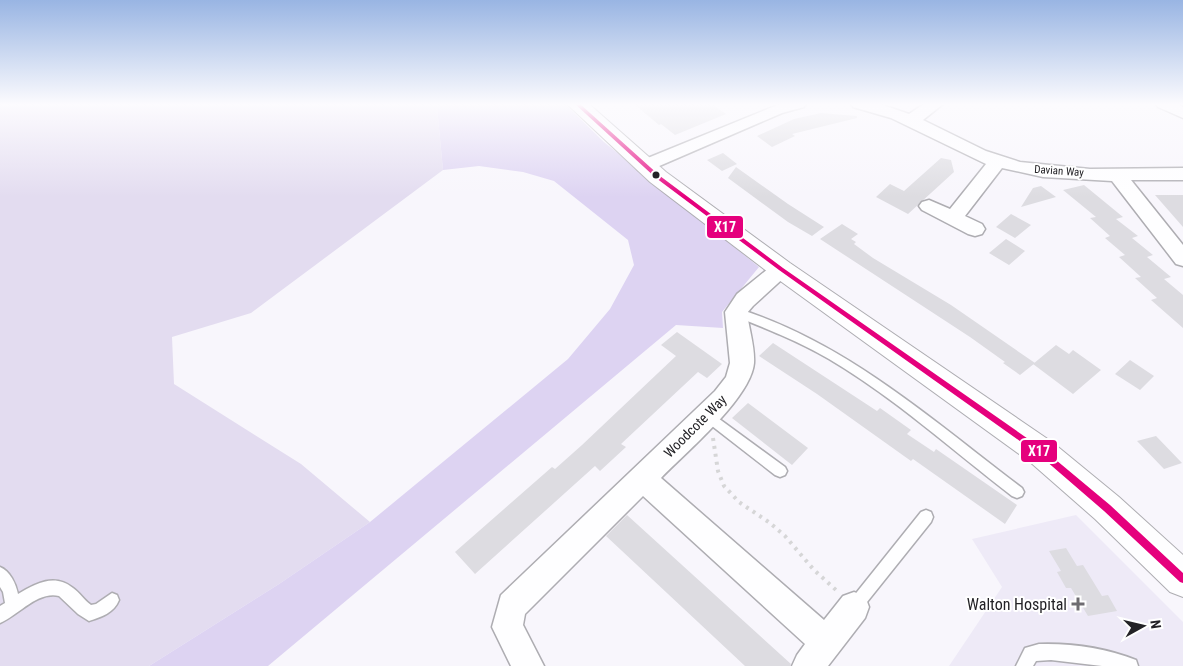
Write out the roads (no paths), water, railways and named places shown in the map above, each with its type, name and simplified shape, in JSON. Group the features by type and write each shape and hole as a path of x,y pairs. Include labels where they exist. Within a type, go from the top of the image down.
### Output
{"street":[{"path":"611,135 644,166 781,269 914,360 1041,452 1107,508 1183,578"},
{"path":"644,166 711,135"},
{"name":"Davian Way","path":"940,135 974,153 998,162 1026,169 1116,174 1183,174"},
{"path":"953,218 998,162"},
{"path":"1116,174 1183,259"},
{"path":"929,206 975,229"},
{"path":"736,312 744,300 781,269"},
{"name":"Woodcote Way","path":"528,666 507,627 512,606 724,398 736,381 742,363 736,312"},
{"path":"642,478 817,654 854,607"}],"lane":[{"path":"736,312 786,332 846,364 924,419 962,451 1017,492"},
{"path":"703,419 780,471"},
{"path":"854,607 926,517"},
{"path":"0,574 10,589 13,606"},
{"path":"0,615 47,587 59,587 68,593 78,606 89,614 100,610 112,600"},
{"path":"1024,666 1031,654 1043,651 1109,659 1130,666"}],"place":[{"name":"Walton Hospital","path":"1078,604"}]}
